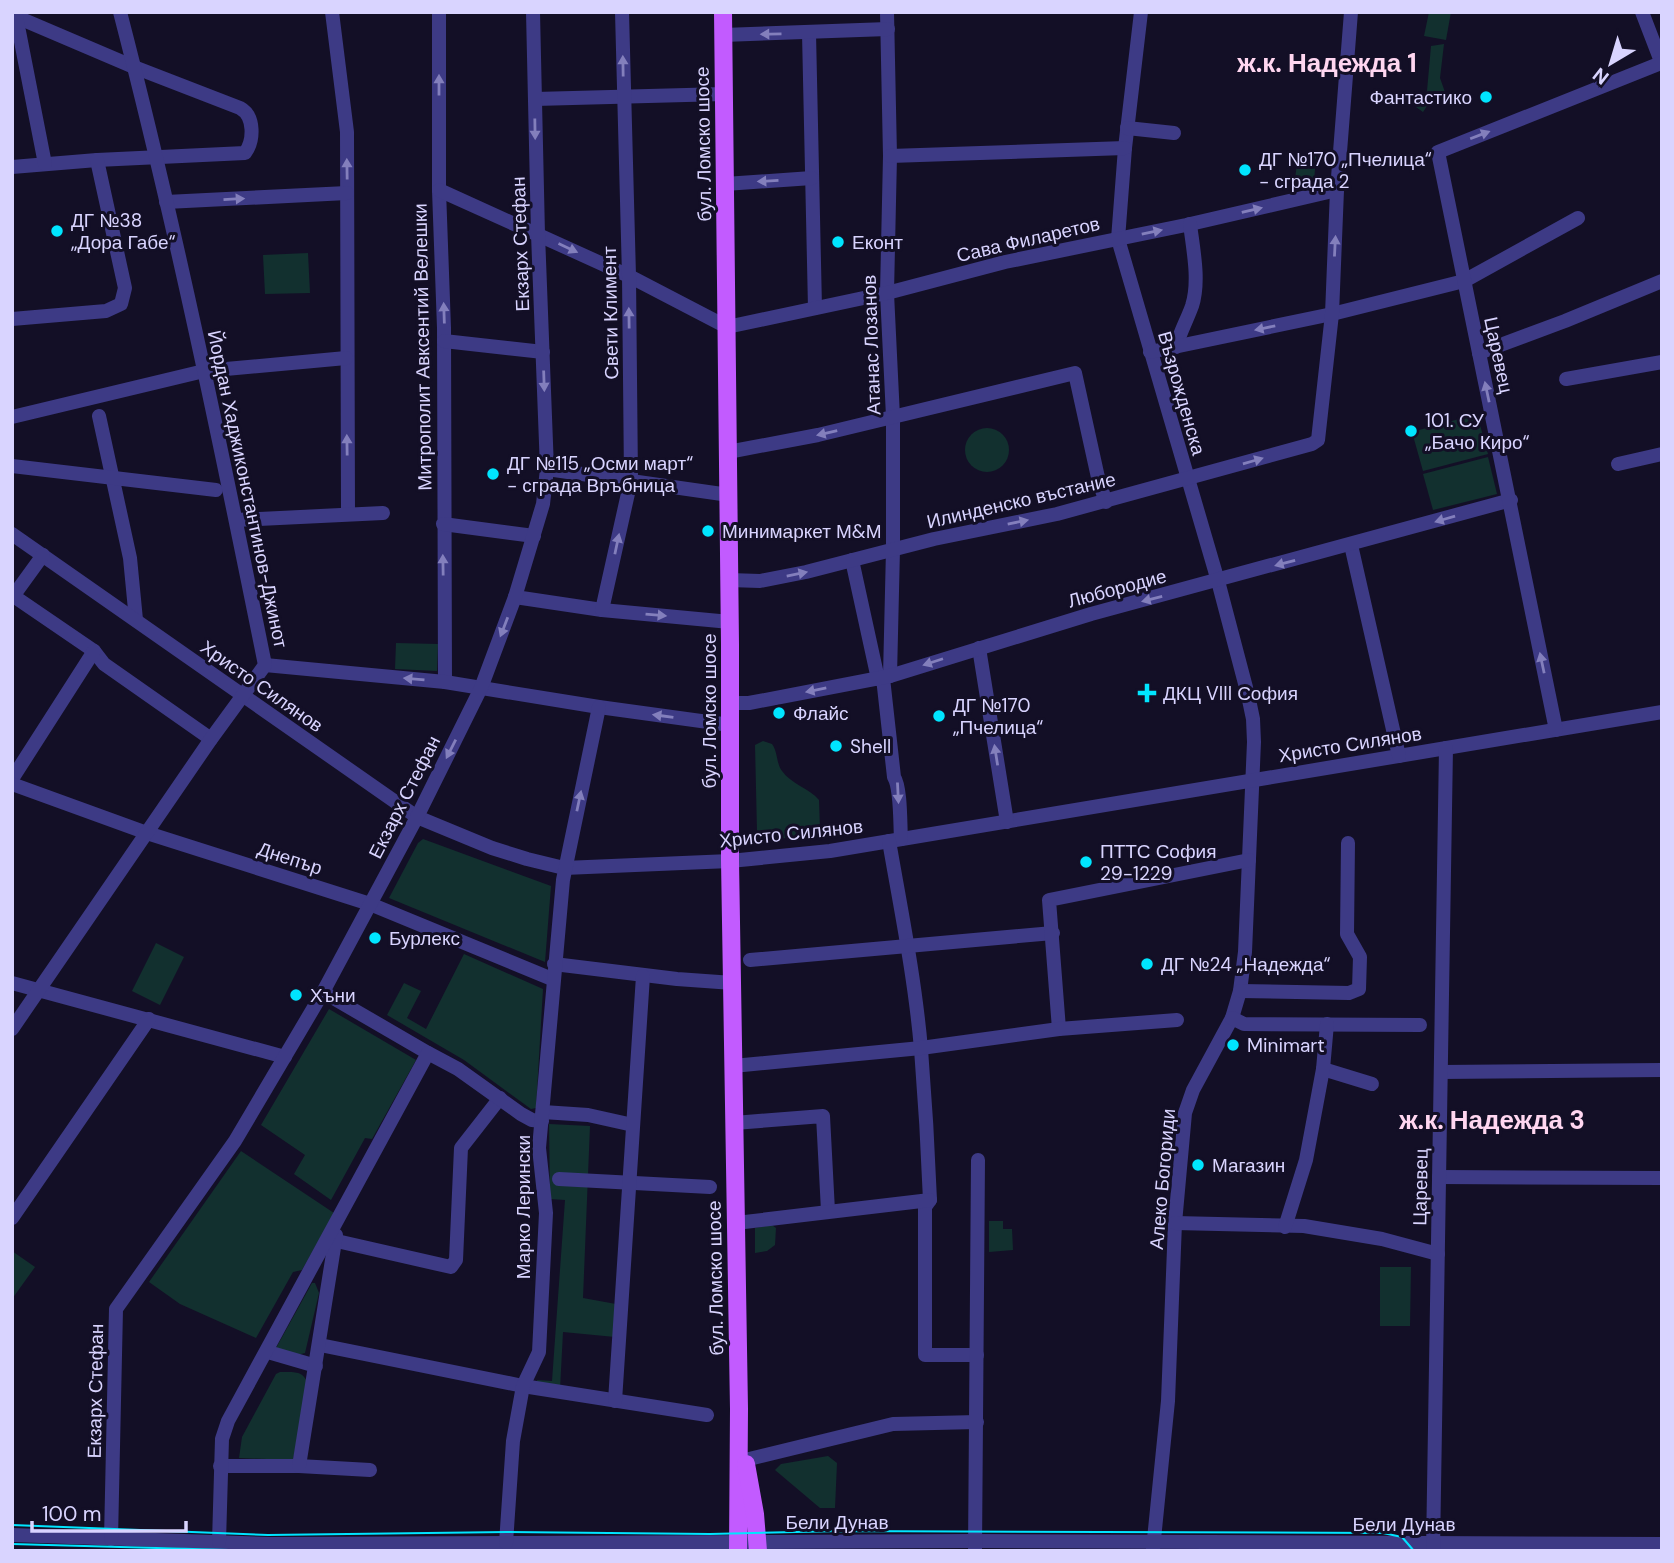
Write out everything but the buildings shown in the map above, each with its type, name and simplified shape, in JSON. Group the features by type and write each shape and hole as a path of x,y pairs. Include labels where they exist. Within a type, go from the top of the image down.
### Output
{"main road":[{"name":"бул. Ломско шосе","path":"723,12 738,1546"},
{"name":"бул. Ломско шосе","path":"738,1409 758,1546"}],"street":[{"name":"Йордан Хаджиконстантинов-Джинот","path":"12,1029 211,739 265,665 204,371 120,12"},
{"path":"332,12 347,132 348,513"},
{"name":"Митрополит Авксентий Велешки","path":"439,12 445,682"},
{"name":"Екзарх Стефан","path":"111,1539 116,1309 235,1141 323,992 417,817 481,688 515,597 534,536 547,469 533,12"},
{"name":"Свети Климент","path":"602,610 631,480 622,12"},
{"name":"Атанас Лозанов","path":"884,677 893,549 893,417 887,293 890,156 887,12"},
{"name":"Възрожденска","path":"1141,12 1127,128 1118,239 1218,581 1253,719 1254,780"},
{"path":"1332,314 1337,190 1350,12"},
{"path":"1642,12 1661,63"},
{"path":"12,167 246,152 251,121 246,111 240,108 14,17"},
{"path":"14,17 45,164"},
{"path":"723,36 888,29"},
{"path":"809,33 815,308"},
{"name":"Царевец","path":"1556,730 1438,152 1661,63"},
{"path":"535,99 724,94"},
{"path":"1127,128 1174,133"},
{"path":"890,156 1125,148"},
{"path":"12,319 106,311 121,304 125,288 97,160"},
{"path":"724,184 811,178"},
{"path":"439,190 629,276 727,327"},
{"name":"Сава Филаретов","path":"727,327 887,293 1005,262 1337,190"},
{"path":"166,202 347,193"},
{"path":"1150,352 1332,314 1464,281 1578,218"},
{"path":"1176,346 1181,328 1193,304 1195,277 1189,224"},
{"path":"1479,353 1661,284"},
{"name":"Илинденско въстание","path":"729,580 760,581 1106,502 1312,444 1318,440 1332,314"},
{"path":"444,341 542,352"},
{"path":"12,417 204,371 346,358"},
{"path":"1566,379 1662,362"},
{"path":"728,452 818,435 1075,373 1099,482 1106,502"},
{"path":"99,416 110,477 130,558 136,620"},
{"path":"1618,464 1662,454"},
{"path":"12,466 216,490"},
{"path":"547,469 729,495"},
{"name":"Любородие","path":"730,704 749,703 884,677 1091,614 1511,500"},
{"path":"236,520 383,513"},
{"path":"443,524 534,536"},
{"name":"Христо Силянов","path":"12,534 417,817 492,848 564,868 730,861 830,850 1662,712"},
{"path":"1351,545 1399,756"},
{"path":"43,555 13,595 94,651 104,664 211,739"},
{"path":"852,560 884,677 894,777 900,791 895,840 921,1048 930,1200 925,1207 925,1355 977,1355"},
{"path":"515,597 602,610 730,622"},
{"path":"979,648 1007,822"},
{"path":"12,779 94,651"},
{"path":"265,665 445,682 730,725"},
{"name":"Марко Лерински","path":"506,1543 513,1441 523,1386 539,1352 546,1213 539,1148 564,868 599,707"},
{"name":"Царевец","path":"1433,1547 1446,748"},
{"name":"Алеко Богориди","path":"1153,1546 1168,1401 1175,1223 1185,1113 1188,1101 1238,1021 1245,952 1254,780"},
{"name":"Днепър","path":"12,785 147,834 370,904 553,972 733,982"},
{"path":"1240,991 1349,993 1359,989 1360,957 1347,934 1348,843"},
{"path":"1059,1029 1049,900 1249,860"},
{"path":"750,960 1053,933"},
{"path":"615,1401 643,976"},
{"path":"12,983 285,1057"},
{"path":"323,992 458,1069 532,1119 543,1116 588,1115 633,1125"},
{"path":"12,1218 149,1019"},
{"path":"733,1066 921,1048 1059,1029 1177,1020"},
{"path":"1238,1021 1420,1025"},
{"path":"1285,1227 1306,1160 1323,1069 1327,1024"},
{"path":"219,1542 220,1466 222,1440 228,1421 331,1240 341,1213 428,1053"},
{"path":"1323,1069 1372,1084"},
{"path":"1441,1072 1662,1070"},
{"path":"331,1240 451,1267 456,1260 461,1148 500,1098"},
{"path":"734,1123 823,1116 828,1211"},
{"path":"975,1546 978,1160"},
{"path":"1439,1177 1662,1178"},
{"path":"559,1179 710,1187"},
{"path":"736,1223 930,1200"},
{"path":"1175,1223 1304,1226 1371,1237 1438,1254"},
{"path":"299,1466 320,1345 331,1240"},
{"path":"320,1345 523,1386 707,1415"},
{"path":"268,1352 316,1366"},
{"path":"745,1460 893,1424 977,1422"},
{"path":"220,1466 299,1466 370,1471"},
{"name":"Бели Дунав","path":"12,1535 219,1542 269,1547 506,1543 586,1547 1433,1547 1662,1544"}],"green space":[{"path":"1429,12 1451,12 1446,40 1424,36"},
{"path":"1444,44 1440,78 1446,95 1431,100 1423,112 1416,107 1427,91 1431,46"},
{"path":"1298,154 1316,156 1314,182 1295,180"},
{"path":"308,253 310,293 265,294 263,255"},
{"path":"1477,414 1488,454 1423,471 1412,432"},
{"path":"987,428 1002,435 1009,450 1002,465 987,472 972,465 965,450 972,435"},
{"path":"1488,457 1497,494 1433,510 1423,474"},
{"path":"396,643 438,644 437,671 395,669"},
{"path":"763,741 772,744 780,768 786,775 819,800 820,829 814,836 773,839 757,831 755,745"},
{"path":"423,839 551,886 545,962 389,898 418,843"},
{"path":"156,943 184,957 160,1005 132,991"},
{"path":"464,954 543,989 536,1108 531,1109 464,1060 387,1015 404,983 421,991 407,1018 426,1029"},
{"path":"329,1009 416,1060 372,1139 365,1138 331,1200 294,1174 305,1155 261,1125"},
{"path":"549,1124 590,1126 583,1298 616,1304 615,1337 563,1332 560,1389 538,1386 537,1380 552,1381 565,1200 550,1199"},
{"path":"241,1151 334,1213 302,1270 293,1272 256,1338 180,1304 149,1282"},
{"path":"989,1221 1003,1221 1003,1229 1012,1229 1013,1250 989,1252"},
{"path":"772,1225 776,1228 775,1245 767,1251 755,1253 755,1228"},
{"path":"12,1251 35,1267 12,1299"},
{"path":"1380,1267 1411,1267 1410,1326 1380,1326"},
{"path":"312,1283 315,1283 319,1293 305,1353 297,1355 276,1348"},
{"path":"280,1372 302,1375 308,1386 293,1460 239,1458 242,1437 276,1374"},
{"path":"828,1456 837,1463 835,1508 820,1508 775,1470 781,1464"}],"tram line":[{"path":"12,1525 268,1535 842,1531 1383,1533 1402,1537 1414,1551"},
{"path":"12,1544 267,1551"},
{"path":"817,1551 855,1551"}],"place":[{"name":"Фантастико","path":"1486,97"},
{"name":"ДГ №170 „Пчелица“ - сграда 2","path":"1245,170"},
{"name":"ДГ №38 „Дора Габе“","path":"57,231"},
{"name":"Еконт","path":"838,242"},
{"name":"101. СУ „Бачо Киро“","path":"1411,431"},
{"name":"ДГ №115 „Осми март“ - сграда Връбница","path":"493,474"},
{"name":"Минимаркет М&М","path":"708,531"},
{"name":"ДКЦ VIII София","path":"1147,693"},
{"name":"Флайс","path":"779,713"},
{"name":"ДГ №170 „Пчелица“","path":"939,716"},
{"name":"Shell","path":"836,746"},
{"name":"ПТТС София 29-1229","path":"1086,862"},
{"name":"Бурлекс","path":"375,938"},
{"name":"ДГ №24 „Надежда“","path":"1147,964"},
{"name":"Хъни","path":"296,995"},
{"name":"Minimart","path":"1233,1045"},
{"name":"Магазин","path":"1198,1165"}],"district":[{"name":"ж.к. Надежда 1","path":"1327,63"},
{"name":"ж.к. Надежда 3","path":"1492,1120"}]}
